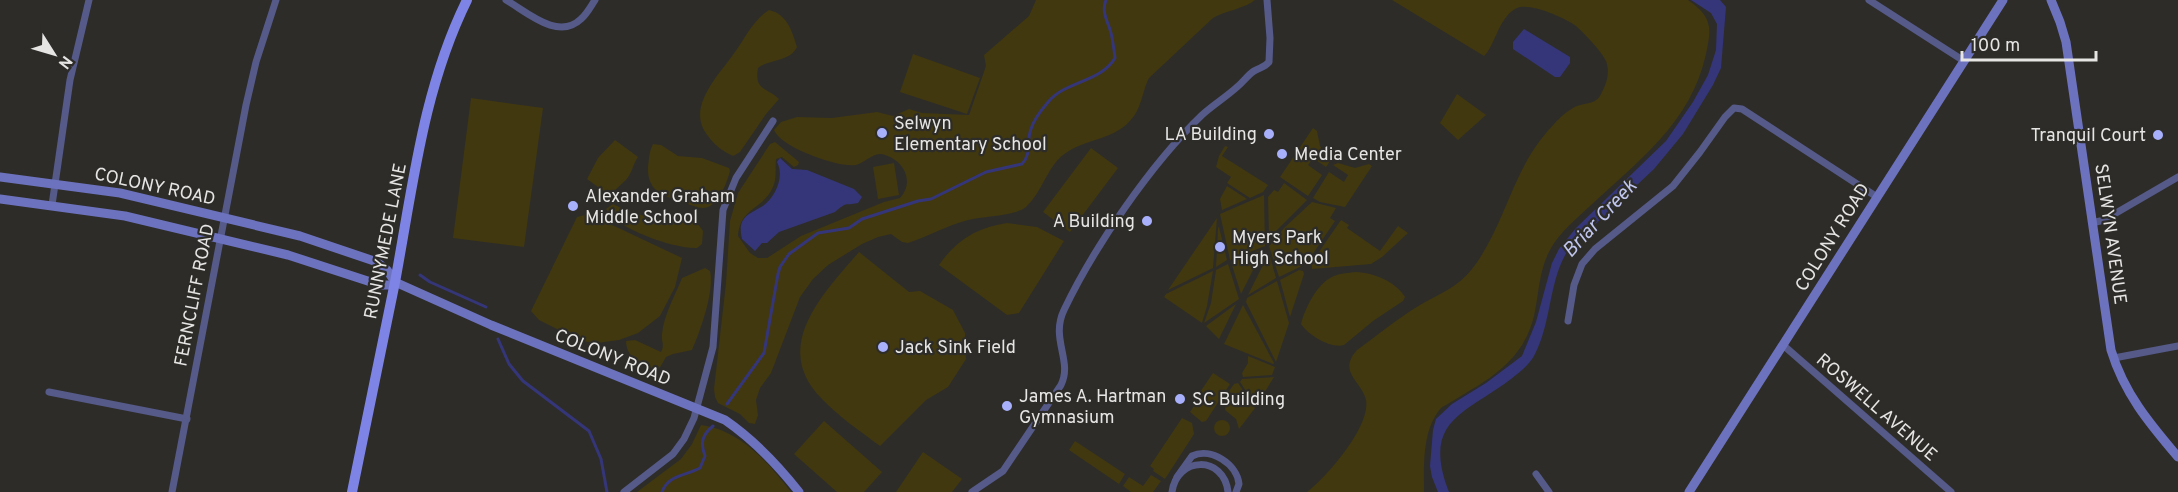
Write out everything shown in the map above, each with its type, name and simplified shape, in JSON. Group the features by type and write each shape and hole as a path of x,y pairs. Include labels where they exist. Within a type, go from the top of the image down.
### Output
{"main road":[{"name":"RUNNYMEDE LANE","path":"352,492 395,282 422,133 433,86 449,39 467,0"}],"street":[{"path":"52,205 70,80 89,0"},
{"name":"FERNCLIFF ROAD","path":"172,492 249,90 276,0"},
{"path":"506,0 557,28 578,22 595,0"},
{"path":"972,492 1003,471 1061,385 1065,371 1059,339 1061,317 1081,279 1120,217 1155,169 1198,120 1252,72 1264,68 1269,62 1267,0"},
{"path":"1869,0 1964,61"},
{"name":"COLONY ROAD","path":"1689,492 2003,0"},
{"name":"SELWYN AVENUE","path":"2051,0 2066,42 2114,358 2122,381 2136,405 2178,457"},
{"path":"1568,321 1574,285 1582,264 1595,249 1673,186 1732,110 1738,108 1877,197"},
{"path":"624,492 673,454 687,434 698,409 713,347 723,210 736,178 772,121"},
{"name":"COLONY ROAD","path":"0,177 138,196 300,236 373,260 387,270 395,282 491,325 725,420 770,457 799,492"},
{"path":"2092,223 2104,220 2178,177"},
{"name":"COLONY ROAD","path":"0,199 115,214 318,263 380,285 391,285 395,282"},
{"name":"ROSWELL AVENUE","path":"1783,345 1951,492"},
{"path":"2114,358 2178,346"},
{"path":"49,392 187,419"},
{"path":"1172,492 1177,477 1192,456 1206,453 1220,458 1235,471 1239,479 1236,492"},
{"path":"1177,477 1192,465 1202,464 1220,472 1226,480 1228,492"},
{"path":"1536,474 1550,492"}],"shaded area":[{"path":"1036,0 1255,0 1213,18 1149,78 1134,116 1118,131 1072,149 1057,160 1026,207 1014,212 961,222 908,243 902,242 891,234 878,237 828,265 813,279 800,297 771,373 760,388 756,400 758,415 755,424 749,423 740,414 718,403 714,389 726,283 730,221 738,193 770,144 775,142 799,162 794,167 782,157 776,159 775,177 769,195 743,219 738,236 750,253 758,258 767,258 801,236 884,202 900,198 907,184 904,171 889,156 878,154 856,165 836,163 798,149 779,137 774,130 781,122 797,117 832,118 877,112 893,116 909,109 922,113 969,115 986,66 984,55 1029,16"},
{"path":"1392,0 1688,0 1706,17 1709,37 1699,78 1675,121 1644,156 1574,221 1554,244 1546,258 1534,316 1520,348 1498,371 1441,408 1435,417 1430,426 1425,448 1424,492 1307,492 1346,450 1355,437 1366,411 1364,393 1350,370 1351,358 1357,350 1404,315 1448,290 1467,275 1492,236 1534,148 1565,113 1577,106 1596,100 1602,92 1607,77 1606,61 1601,53 1576,26 1556,15 1530,7 1517,8 1506,17 1484,56"},
{"path":"769,10 784,19 791,29 797,47 790,55 758,68 758,81 762,88 779,99 740,152 733,156 719,148 708,136 702,125 700,114 702,103 706,92 750,29"},
{"path":"913,54 980,78 967,114 900,92"},
{"path":"1457,94 1486,115 1458,140 1440,123"},
{"path":"471,98 543,108 524,247 453,238"},
{"path":"1313,128 1317,131 1320,146 1330,161 1326,167 1313,158 1308,165 1322,175 1308,196 1280,177"},
{"path":"615,140 638,157 626,180 610,196 587,179 598,158"},
{"path":"653,144 661,145 678,156 702,158 729,168 725,186 716,201 708,207 699,208 664,195 654,188 648,176"},
{"path":"1225,146 1228,147 1222,156 1268,185 1263,192 1250,198 1227,183 1231,177 1216,167"},
{"path":"1091,148 1118,168 1070,232 1043,212"},
{"path":"894,163 899,195 878,199 873,167"},
{"path":"1338,163 1355,168 1369,164 1372,166 1345,207 1320,202 1313,198 1329,172 1344,182 1348,175 1333,165"},
{"path":"1284,183 1307,200 1269,238 1268,197 1274,190 1278,192"},
{"path":"1227,186 1247,199 1222,210 1220,199"},
{"path":"1264,195 1265,246 1230,260 1220,214"},
{"path":"1312,202 1336,208 1330,218 1335,221 1308,261 1279,277 1269,246 1284,228"},
{"path":"613,204 631,213 652,217 661,222 678,218 694,221 703,231 702,244 697,248 687,247 647,236 622,224 612,216 606,209"},
{"path":"589,214 682,258 675,287 660,316 638,333 619,340 597,343 581,341 539,320 531,311 577,217"},
{"path":"1217,218 1213,268 1168,290"},
{"path":"1341,220 1349,225 1347,228 1380,251 1398,226 1408,233 1371,264 1312,269 1312,262"},
{"path":"1007,223 1037,227 1064,241 1019,313 1007,315 939,265 953,248 968,236 977,231"},
{"path":"1218,228 1227,260 1216,267"},
{"path":"1263,250 1241,294 1231,262"},
{"name":"Jack Sink Field","path":"859,252 909,292 920,291 953,310 965,333 966,359 948,387 926,400 880,446 822,399 807,379 801,360 801,341 818,303"},
{"path":"1269,253 1276,278 1248,295"},
{"path":"1228,264 1239,299 1204,323 1211,303 1216,270"},
{"path":"705,268 710,271 711,279 709,300 692,350 666,357 659,369 642,365 629,353 626,341 635,340 661,352 665,319 682,278"},
{"path":"1299,270 1304,274 1290,317 1280,280"},
{"path":"1213,271 1202,323 1164,297 1166,294"},
{"path":"1356,272 1377,276 1390,282 1401,291 1405,297 1403,301 1373,321 1344,345 1333,345 1320,340 1301,324 1305,311 1321,285 1327,280 1338,275"},
{"path":"1277,281 1289,323 1276,362 1246,302 1247,298"},
{"path":"1236,304 1219,339 1206,326"},
{"path":"1243,305 1274,363 1273,364 1224,344"},
{"path":"1248,356 1275,367 1272,375 1243,377 1242,373 1248,363"},
{"path":"1213,373 1230,384 1206,421 1202,422 1190,412 1194,406 1192,404"},
{"path":"1274,377 1256,406 1240,382 1242,379"},
{"path":"1238,383 1255,408 1239,429 1236,419 1225,410 1227,394 1234,384"},
{"path":"1182,418 1192,423 1194,434 1165,479 1153,471 1154,469 1150,466"},
{"path":"1222,420 1230,428 1222,436 1214,428"},
{"path":"824,421 882,472 864,492 837,492 794,454"},
{"path":"701,425 715,428 741,440 763,459 791,492 637,492 681,459 692,444"},
{"path":"1075,441 1125,474 1119,484 1069,450"},
{"path":"923,452 962,479 952,492 896,492"},
{"path":"1151,475 1161,481 1153,492 1131,492 1123,486 1129,477 1143,486"}],"water":[{"name":"Briar Creek","path":"1691,0 1720,0 1726,7 1721,68 1713,85 1683,134 1654,169 1568,250 1557,275 1544,330 1532,360 1511,379 1464,411 1452,422 1444,434 1440,449 1442,468 1449,492 1438,492 1430,466 1436,419 1452,404 1486,383 1522,356 1536,322 1552,263 1559,249 1576,228 1666,141 1693,102 1708,75 1716,50 1717,24 1711,13"},
{"path":"1524,29 1570,57 1570,63 1560,77 1555,77 1513,49 1513,42"},
{"path":"780,158 792,169 807,170 854,189 862,197 858,203 844,205 835,212 779,232 767,243 762,243 755,251 742,239 742,221 763,206 775,192 780,174 777,162"}],"waterway":[{"path":"727,404 764,353 778,274 789,254 818,233 849,228 862,219 931,199 986,172 1022,164 1027,156 1032,125 1049,101 1056,94 1101,72 1115,58 1112,36 1105,13 1106,0"},
{"path":"420,275 430,282 486,307"},
{"path":"498,339 509,364 523,381 589,431 601,459 607,492"},
{"path":"662,492 668,482 700,468 705,456 703,440 713,426"}],"place":[{"name":"Selwyn Elementary School","path":"882,133"},
{"name":"LA Building","path":"1269,134"},
{"name":"Tranquil Court","path":"2158,135"},
{"name":"Media Center","path":"1282,154"},
{"name":"Alexander Graham Middle School","path":"573,206"},
{"name":"A Building","path":"1147,221"},
{"name":"Myers Park High School","path":"1220,247"},
{"name":"Jack Sink Field","path":"883,347"},
{"name":"SC Building","path":"1180,399"},
{"name":"James A. Hartman Gymnasium","path":"1007,406"}]}
